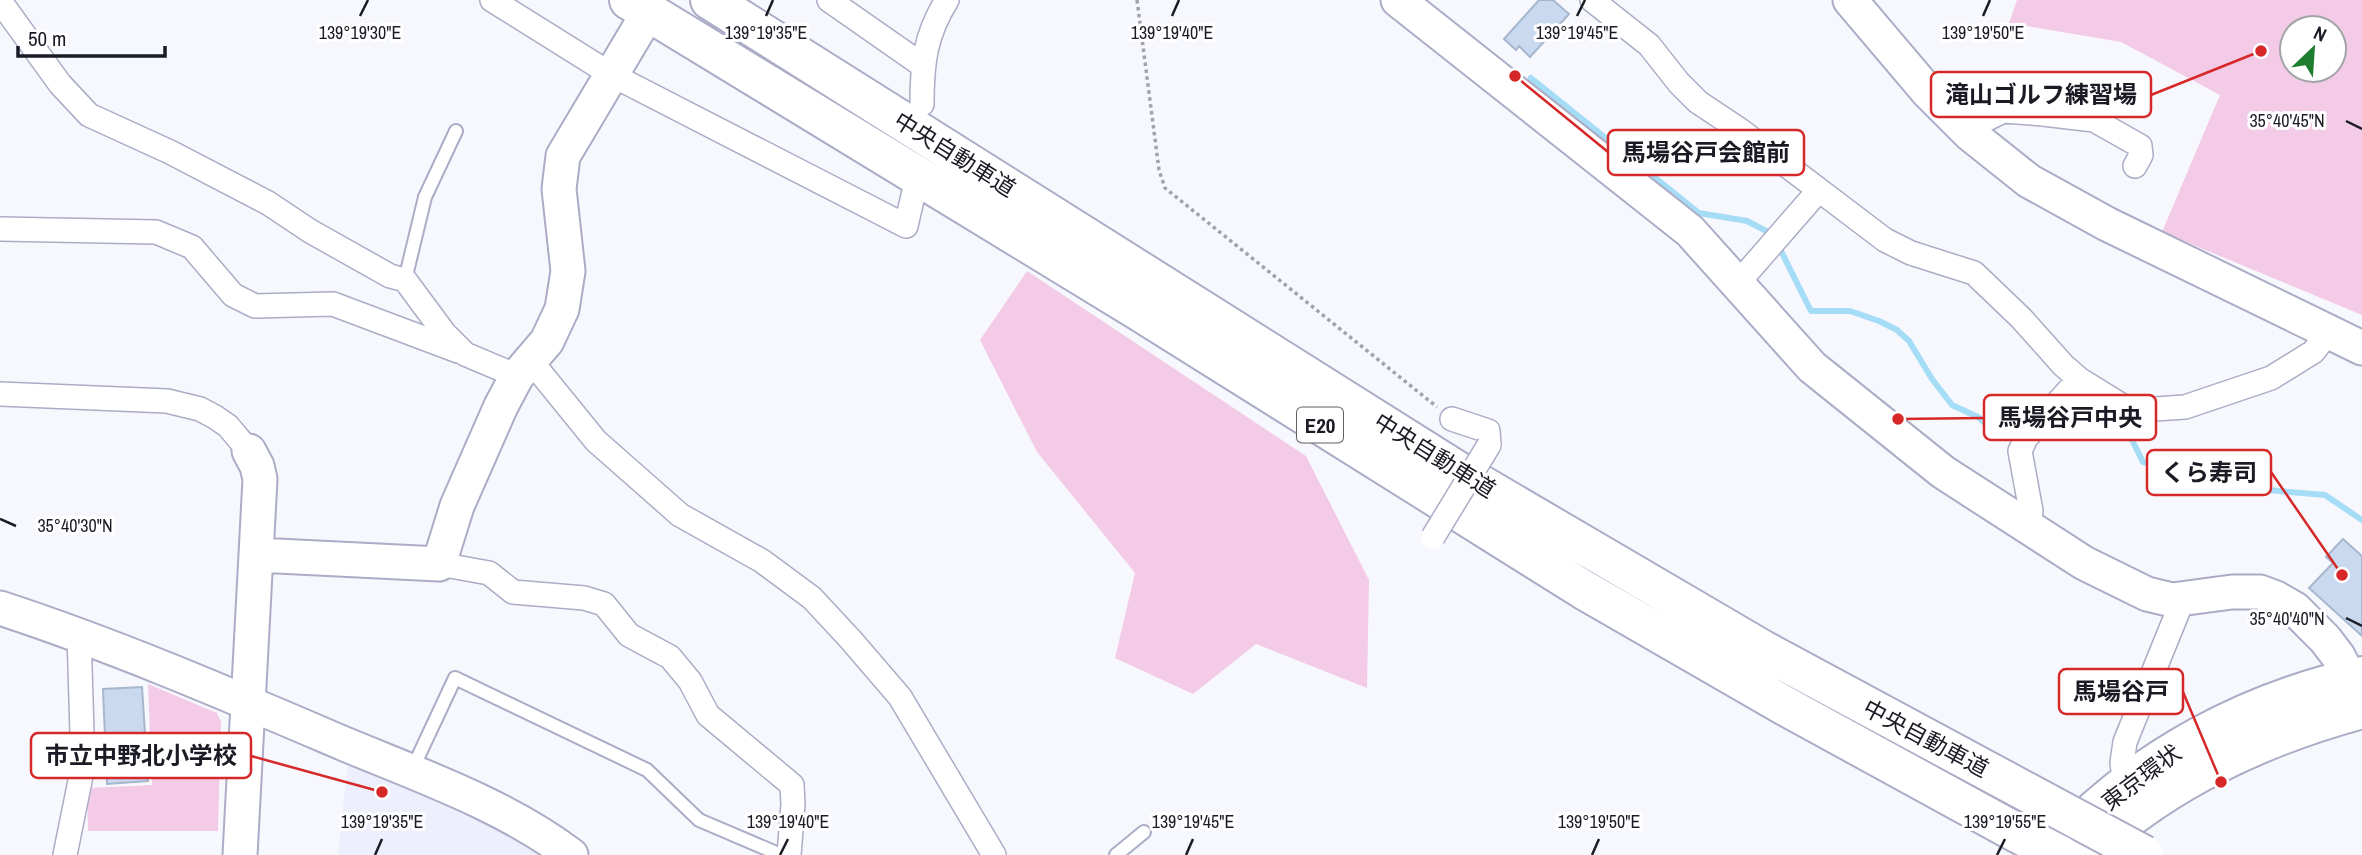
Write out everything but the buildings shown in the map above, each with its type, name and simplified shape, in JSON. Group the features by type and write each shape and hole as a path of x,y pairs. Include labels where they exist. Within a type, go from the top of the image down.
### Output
{"highway":[{"name":"中央自動車道","path":"709,0 1461,473 1763,650 2144,855"},
{"name":"中央自動車道","path":"635,13 1127,304 1584,590 1787,707 2060,855"},
{"name":"東京環状","path":"2050,855 2126,784 2187,743 2236,718 2280,700 2358,694"},
{"name":"東京環状","path":"2086,855 2114,830 2152,803 2208,769 2358,694"}],"street":[{"path":"492,0 611,75 906,226 914,191"},
{"path":"829,0 922,65"},
{"path":"922,104 922,65 933,22 947,0"},
{"path":"1398,0 1690,231 1812,368 1943,472 2084,563 2133,588 2161,598 2183,599 2232,592 2260,592 2276,598 2295,609 2325,639 2338,656 2358,694"},
{"path":"1592,0 1649,45 1698,102 1740,130 1885,240 1911,253 1973,273 2021,318 2063,365 2079,379 2126,408 2140,410 2185,407 2271,378 2313,352 2330,331"},
{"path":"1850,0 1928,92 1970,134 2029,181 2083,212 2362,348"},
{"path":"0,1 60,84 89,114 268,203 310,231 390,276 405,280 445,334 465,354"},
{"path":"439,564 457,506 476,461 524,368 547,341 562,309 568,271 559,189 563,156 611,75 635,13"},
{"path":"1970,134 1983,121 2003,111 2094,120 2140,146 2141,155 2135,166"},
{"path":"1738,283 1819,190"},
{"path":"0,229 156,232 192,247 233,295 255,306 333,304 465,354 524,368 596,441 680,514 762,561 812,598 900,697 994,855"},
{"path":"2028,528 2031,511 2020,451 2026,438 2079,379"},
{"path":"0,394 167,401 200,409 228,426 257,466 260,479 257,555 240,855"},
{"path":"1433,537 1489,445 1488,431 1452,419"},
{"path":"257,555 439,564 489,573 513,592 584,598 604,604 629,635 670,657 690,681 708,715 792,785 789,855"},
{"path":"2126,784 2122,763 2125,741 2183,599"},
{"path":"0,608 79,634 247,701 503,812 571,855"},
{"path":"65,855 83,766 79,634"}],"lane":[{"path":"405,280 425,197 456,131"},
{"path":"411,772 455,678 647,770 699,820 781,855"},
{"path":"1116,855 1144,832"}],"path":[{"path":"1137,0 1159,170 1165,188 1452,419"}],"shaded area":[{"path":"2017,0 2362,0 2362,315 2162,232 2220,95 2121,42 2009,23"},
{"path":"1027,271 1306,456 1369,580 1367,688 1256,644 1193,694 1115,658 1135,573 1037,452 980,340"},
{"path":"148,684 217,713 221,722 218,831 88,831 87,788 152,785"},
{"path":"348,762 488,822 545,855 338,855"}],"waterway":[{"path":"1531,78 1699,213 1747,221 1770,233"},
{"path":"1779,247 1811,311 1850,311 1897,330 1909,341 1932,379 1952,405 1978,417 1995,432 2014,438 2019,432"},
{"path":"2116,413 2143,462 2219,486 2325,495 2362,520"}],"place":[{"name":"滝山ゴルフ練習場","path":"2261,51"},
{"name":"馬場谷戸会館前","path":"1515,76"},
{"name":"馬場谷戸中央","path":"1898,419"},
{"name":"くら寿司","path":"2342,575"},
{"name":"馬場谷戸","path":"2221,782"},
{"name":"市立中野北小学校","path":"382,792"}]}
